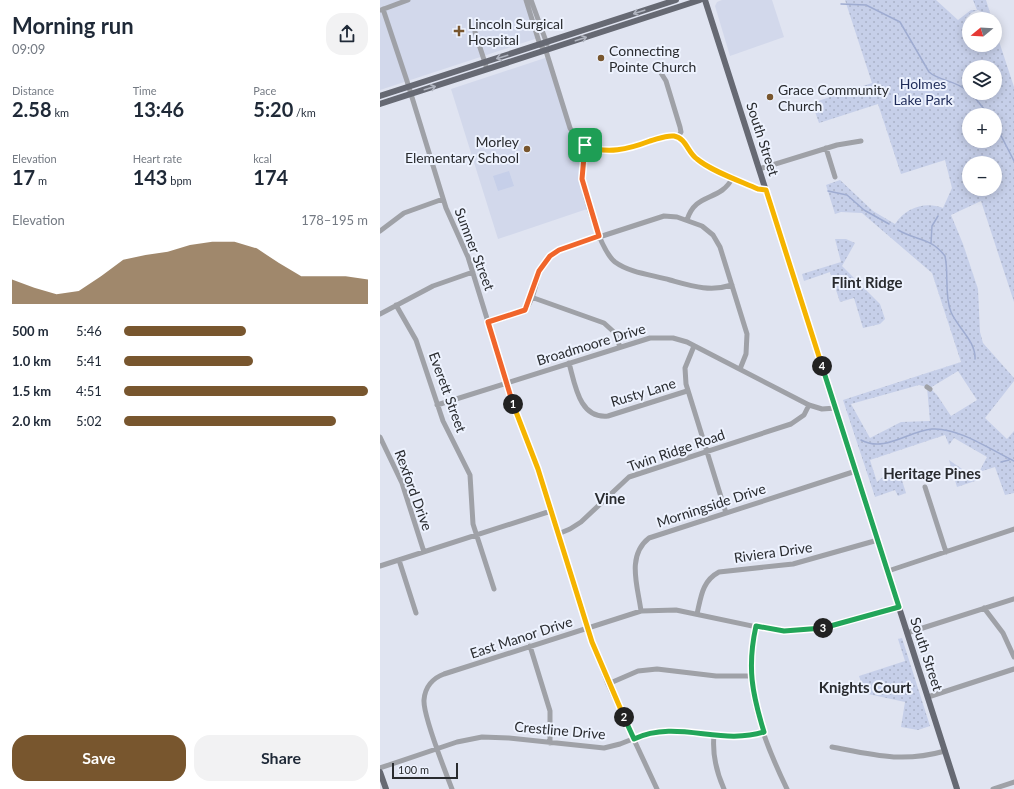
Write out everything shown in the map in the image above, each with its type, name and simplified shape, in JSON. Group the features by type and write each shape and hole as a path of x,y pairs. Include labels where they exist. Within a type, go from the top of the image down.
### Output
{"main road":[{"path":"380,96 676,0"},
{"path":"380,104 700,0"},
{"name":"South Street","path":"706,0 957,789"},
{"path":"380,772 386,789"}],"street":[{"path":"382,9 408,0"},
{"path":"526,0 540,45 546,51"},
{"path":"531,0 547,43 546,51 570,128 576,138 585,145 595,149 616,150 630,148 664,137 678,137 697,160 758,189 766,190"},
{"name":"Sumner Street","path":"382,9 409,87 443,199 473,272 507,383 551,511 587,628 608,684 657,789"},
{"path":"475,32 488,70"},
{"path":"661,73 666,81 680,127 678,137"},
{"path":"759,169 826,148 846,143 861,142"},
{"path":"585,145 582,179 599,236 610,258 628,269 701,289 714,289 732,285"},
{"path":"826,148 835,177"},
{"path":"687,220 689,212 696,204 722,192 729,185 733,177"},
{"path":"380,231 404,213 443,199"},
{"path":"488,322 522,312 527,308 539,271 550,256 559,250 657,218 671,216 702,226 716,239 732,285 748,339 746,354 740,369"},
{"path":"380,314 433,286 473,272"},
{"path":"531,297 604,323 615,333 620,348"},
{"name":"Everett Street","path":"396,305 420,350 448,433 470,475 472,493 471,515 494,589"},
{"name":"Broadmoore Drive","path":"437,404 650,338 664,337 681,340 694,346 810,405 822,409 836,408"},
{"path":"694,346 685,368 687,391 726,512"},
{"name":"Rusty Lane","path":"569,363 582,404 590,412 598,416 608,416 687,391"},
{"name":"Twin Ridge Road","path":"558,534 570,530 582,522 629,477 791,424 804,415 810,405"},
{"name":"Rexford Drive","path":"380,437 402,484 424,552"},
{"name":"Morningside Drive","path":"641,611 635,566 636,557 641,546 654,536 856,470"},
{"path":"925,487 946,552"},
{"path":"380,566 551,511"},
{"path":"888,571 1014,529"},
{"name":"Riviera Drive","path":"697,614 704,587 710,578 719,572 793,564 878,540"},
{"path":"399,560 416,613"},
{"path":"907,633 1014,599"},
{"name":"East Manor Drive","path":"452,789 424,704 426,693 431,683 444,674 641,611 670,610 784,631 808,631 899,607"},
{"path":"984,608 1003,633 1014,657"},
{"path":"756,626 751,653 751,676 755,704 773,759 787,789"},
{"path":"530,646 550,711 550,743"},
{"path":"608,684 638,672 657,669 716,676 751,676"},
{"path":"928,697 1014,669"},
{"name":"Crestline Drive","path":"380,768 470,739 496,737 604,748 620,744 651,732 667,730 746,737 764,732"},
{"path":"714,735 714,758 724,789"},
{"path":"832,747 895,758 919,757 945,751"},
{"path":"993,789 1014,782"}],"shaded area":[{"path":"380,0 526,0 538,38 380,90"},
{"path":"722,0 772,0 784,37 730,56 715,6 717,2"},
{"name":"Morley Elementary School","path":"548,57 570,128 585,145 581,169 590,208 498,239 451,89"}],"green space":[{"name":"Holmes Lake Park","path":"845,0 936,0 958,20 962,17 962,52 1002,52 1002,50 1014,87 1014,302 981,201 951,215 963,244 978,289 980,332 983,343 1014,378 1014,381 985,418 1007,439 1014,431 1014,493 1005,495 995,467 979,472 987,457 954,438 949,445 945,435 870,460 877,482 884,476 899,471 906,493 898,496 895,490 875,497 843,400 961,362 932,273 862,213 841,212 835,214 826,185 840,180 873,211 895,224 905,213 917,207 930,205 943,208 952,188 945,160 901,174 878,104 819,123 812,103 872,83","holes":["958,371 977,400 951,416 937,395 930,388","919,385 927,387 930,421 901,422 870,438 851,404"]},
{"path":"973,0 986,0 990,12 982,12 978,10 968,12 971,10 977,10"},
{"path":"509,171 514,186 498,191 493,176"},
{"path":"835,239 846,239 855,243 842,266 880,304 885,319 880,324 863,328 854,298 840,302 830,272 804,281 802,274 841,262"},
{"path":"949,460 978,480 957,487"},
{"path":"902,638 930,726 918,730 901,727 905,702 868,694 863,688 859,676 905,661 898,639"}],"waterway":[{"path":"841,4 866,5 900,22 929,72 962,87"},
{"path":"977,100 983,108"},
{"path":"1002,138 1014,161"},
{"path":"828,191 847,195 864,210 889,224"},
{"path":"931,243 932,226 938,216"},
{"path":"898,230 929,242 945,256 947,270 947,292 951,312 973,346 975,359"},
{"path":"861,440 870,443 888,443 914,433 932,429 942,429 963,435 1014,461"},
{"path":"1001,462 1009,460"}],"place":[{"name":"Lincoln Surgical Hospital","path":"459,31"},
{"name":"Connecting Pointe Church","path":"601,58"},
{"name":"Grace Community Church","path":"770,97"},
{"name":"Morley Elementary School","path":"527,149"}],"district":[{"name":"Flint Ridge","path":"867,282"},
{"name":"Heritage Pines","path":"932,473"},
{"name":"Vine","path":"610,498"},
{"name":"Knights Court","path":"865,687"}],"route":[{"path":"664,137 678,137 683,141 697,160 758,189 766,190 899,607 876,615 808,631 771,630 756,626 750,664 752,692 764,732 755,735 738,737 667,730 651,732 634,739 608,684 592,642 538,469 513,403 488,322 522,312 527,308 539,271 546,260 554,252 599,236 582,179 582,161 585,145 595,149 616,150 625,149 664,137"}]}
